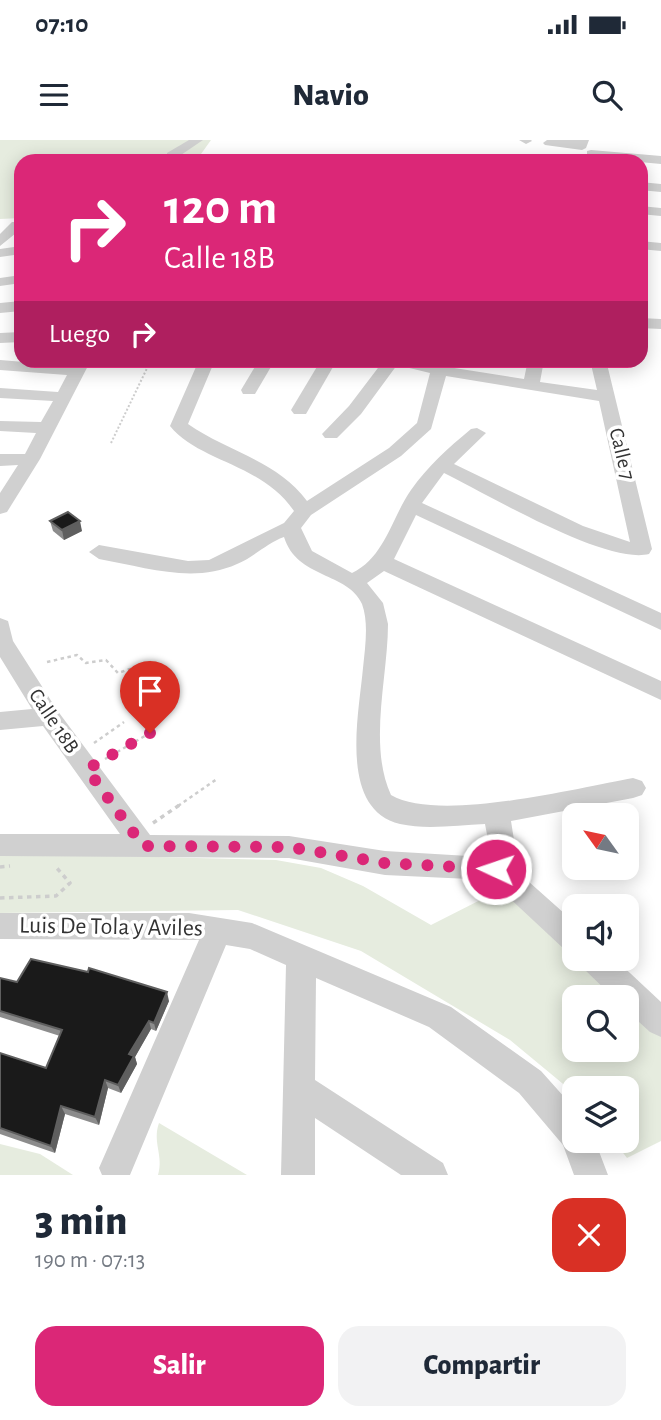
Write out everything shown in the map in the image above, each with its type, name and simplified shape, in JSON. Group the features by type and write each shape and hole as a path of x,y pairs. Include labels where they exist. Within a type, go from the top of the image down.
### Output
{"street":[{"path":"174,154 197,140"},
{"path":"549,143 582,146 583,140"},
{"path":"0,508 31,459 79,368"},
{"path":"203,368 179,419 179,426 267,474 296,496 302,555 321,569 354,582 373,604 376,624 370,732 374,793 385,806 400,813 496,813 633,788"},
{"path":"249,390 262,368"},
{"path":"300,410 326,368"},
{"path":"331,434 355,410 389,368"},
{"path":"99,552 188,568 212,567 234,558 298,519 395,452 425,425 439,368"},
{"path":"449,368 467,376 608,397"},
{"path":"531,386 534,368"},
{"name":"Calle 7","path":"440,464 604,542 634,552 642,549 600,368"},
{"path":"0,393 63,397"},
{"path":"0,426 47,428"},
{"path":"354,582 371,575 384,563 411,505 440,464 477,433"},
{"path":"0,460 31,459"},
{"path":"411,505 661,622"},
{"path":"384,563 661,691"},
{"name":"Calle 18B","path":"0,627 2,642 49,716 139,840"},
{"path":"0,721 49,716"},
{"path":"496,813 501,840 496,869"},
{"path":"7,855 139,840 289,847 385,863 496,869 562,929"},
{"name":"Luis De Tola y Aviles","path":"1,921 189,926 252,936 440,1017 530,1082 562,1119"},
{"path":"116,1168 218,929"},
{"path":"298,1175 301,955"},
{"path":"607,971 661,1022"},
{"path":"298,1088 431,1175"},
{"path":"583,1153 591,1175"}],"path":[{"path":"111,443 146,368"},
{"path":"47,662 77,655 86,663 106,660 118,673 151,662"},
{"path":"82,762 124,722"},
{"path":"82,762 150,733"},
{"path":"139,840 218,779"},
{"path":"0,867 7,855"},
{"path":"1,921 56,896 70,883 54,864"}],"shaded area":[{"path":"0,140 211,140 201,154 14,154 14,218 0,219"},
{"path":"0,853 276,860 321,868 363,886 431,925 504,888 562,941 562,971 596,971 611,985 562,985 562,1062 639,1062 639,1010 661,1030 661,1141 639,1152 639,1076 562,1076 562,1083 510,1040 361,951 238,910 0,913"},
{"path":"159,1123 247,1175 158,1175"},
{"path":"0,1144 40,1154 73,1175 0,1175"},
{"path":"623,1153 637,1153 627,1158"}],"building":[{"path":"68,512 80,521 62,530 50,521"},
{"path":"31,959 88,972 89,968 167,992 154,1023 149,1021 129,1054 134,1056 118,1085 105,1080 95,1117 61,1106 51,1146 0,1128 0,1053 46,1068 62,1030 0,1011 0,978 17,982"}],"route":[{"path":"150,733 87,769 143,846 289,847 317,854 385,863 496,869"}]}
